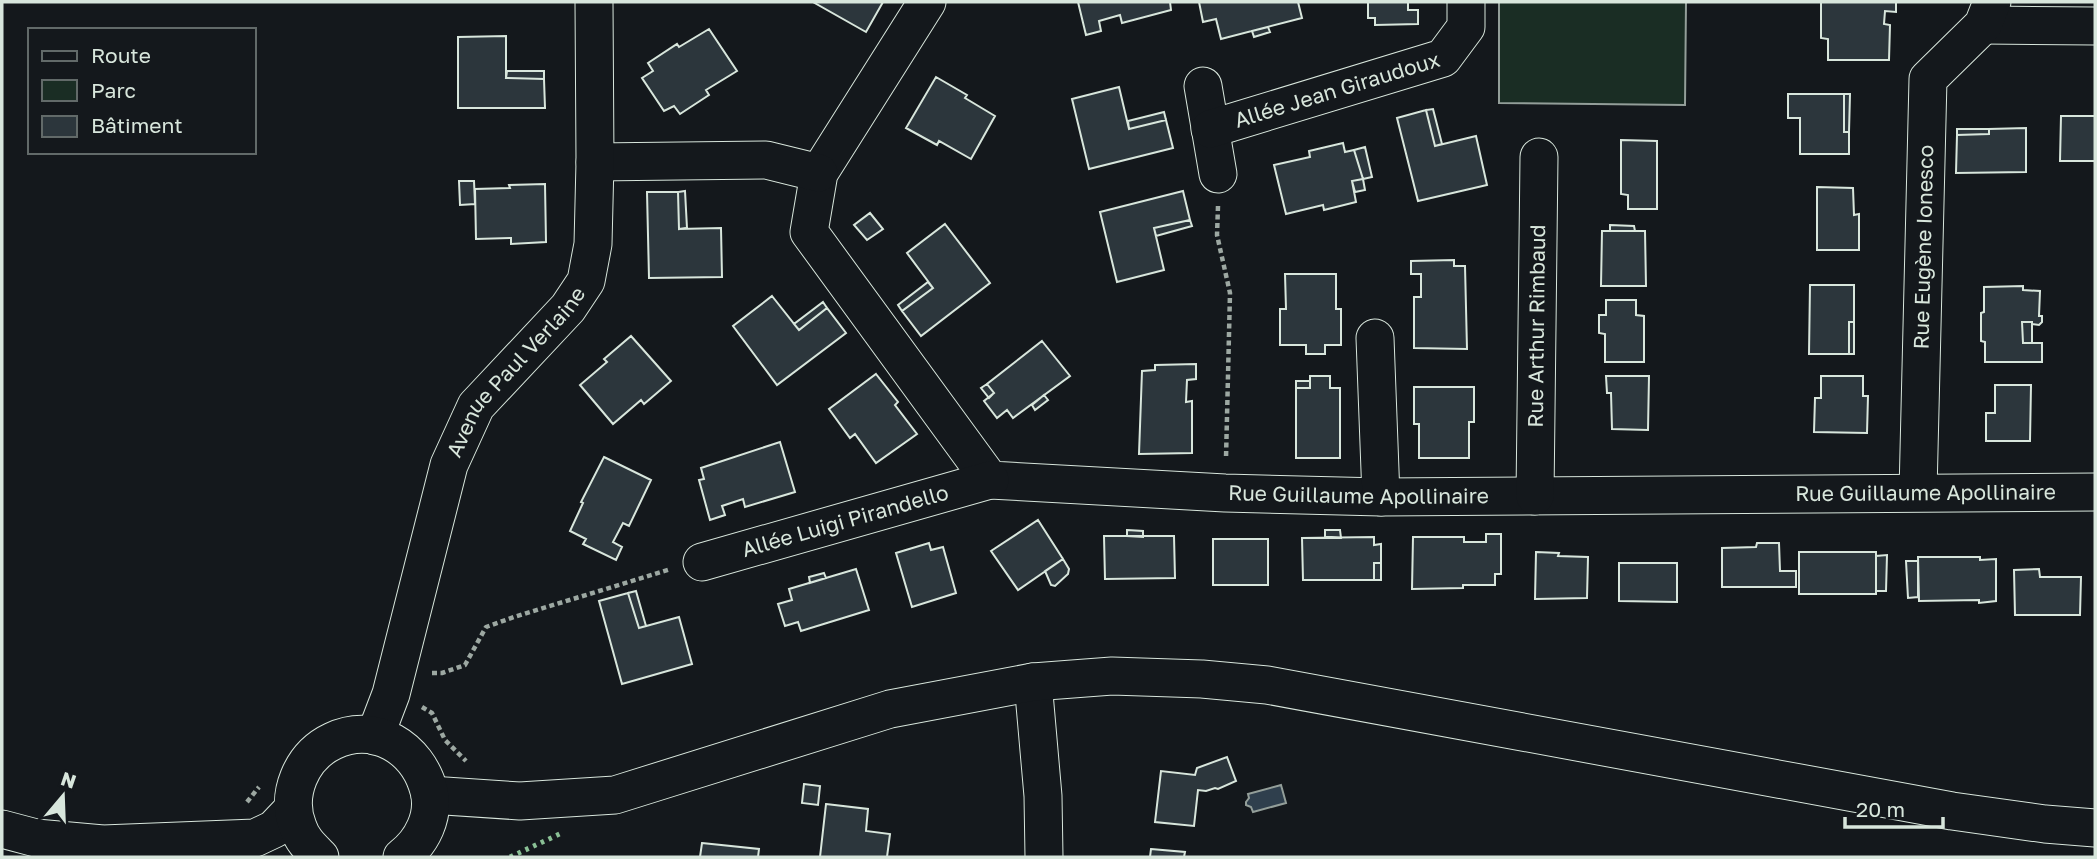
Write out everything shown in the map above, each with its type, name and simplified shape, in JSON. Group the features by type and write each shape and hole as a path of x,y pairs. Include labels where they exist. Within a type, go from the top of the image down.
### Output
{"street":[{"name":"Avenue Paul Verlaine","path":"376,736 391,694 449,465 476,406 568,308 586,281 593,244 594,2"},
{"path":"927,2 820,173 809,232 990,480"},
{"name":"Allée Jean Giraudoux","path":"1210,129 1443,58 1466,27 1466,2"},
{"name":"Rue Eugène Ionesco","path":"1918,492 1928,79 1987,14 2095,26"},
{"name":"Allée Jean Giraudoux","path":"1203,86 1218,174"},
{"name":"Rue Arthur Rimbaud","path":"1535,496 1539,158"},
{"path":"595,162 766,160 820,173"},
{"path":"1375,338 1381,497"},
{"name":"Rue Guillaume Apollinaire","path":"990,480 1224,494 1381,497 2095,492"},
{"name":"Allée Luigi Pirandello","path":"702,562 990,480"},
{"path":"430,795 520,801 615,795 890,709 1033,682 1112,676 1202,679 1267,685 1952,811 2095,828"},
{"path":"1033,682 1043,796 1044,857"},
{"path":"320,857 308,845 298,828 293,809 295,787 303,768 316,752 334,740 354,735 376,736 396,743 412,756 424,774 430,795 429,814 423,833 412,850 402,857"},
{"path":"2,829 36,838 103,844 255,838 274,829 293,809"}],"path":[{"path":"1218,174 1217,235 1230,293 1224,494"},
{"path":"396,669 442,673 465,665 486,627 666,570 702,562"}],"green space":[{"path":"1499,2 1686,2 1685,105 1499,103"}],"water":[{"path":"1281,785 1286,803 1253,812 1251,807 1246,805 1248,794"}],"building":[{"path":"813,2 883,2 866,32"},
{"path":"1078,2 1170,2 1171,10 1122,23 1120,15 1099,21 1101,31 1086,35"},
{"path":"1199,2 1298,2 1302,18 1221,39 1216,19 1203,22"},
{"path":"1368,2 1408,2 1408,10 1418,10 1418,24 1375,25 1375,18 1368,18"},
{"path":"1821,2 1896,2 1896,12 1885,11 1884,24 1890,25 1889,60 1828,60 1828,39 1821,38"},
{"path":"1268,27 1270,32 1254,37 1252,31"},
{"path":"709,29 737,71 706,90 709,95 680,114 674,106 664,111 642,78 653,71 648,63 677,44 679,47"},
{"path":"506,36 506,78 544,79 545,108 458,108 458,37"},
{"path":"507,71 544,71 544,79 506,78"},
{"path":"936,77 995,116 971,159 939,141 937,145 906,128"},
{"path":"1119,87 1129,129 1166,120 1173,148 1089,169 1072,99"},
{"path":"1788,94 1844,94 1844,132 1849,132 1849,154 1800,154 1800,118 1788,118"},
{"path":"1844,94 1850,94 1849,132 1844,132"},
{"path":"1433,109 1442,144 1435,146 1426,110"},
{"path":"1426,110 1435,146 1476,136 1487,185 1418,201 1397,118"},
{"path":"1164,112 1166,120 1129,129 1128,121"},
{"path":"2061,116 2095,116 2095,161 2060,161"},
{"path":"2026,128 2026,172 1956,173 1957,135 1989,134 1989,129"},
{"path":"1957,129 1989,129 1989,134 1957,135"},
{"path":"1621,140 1657,141 1657,209 1628,209 1628,195 1621,194"},
{"path":"1343,143 1345,152 1354,150 1363,179 1352,181 1356,202 1324,210 1323,205 1286,214 1274,165 1310,157 1309,151"},
{"path":"1365,147 1372,177 1363,179 1354,150"},
{"path":"1363,179 1365,190 1355,192 1352,181"},
{"path":"459,181 474,181 475,204 460,205"},
{"path":"545,184 546,242 511,244 511,238 476,239 475,189"},
{"path":"1817,187 1853,188 1854,215 1859,214 1859,250 1817,250"},
{"path":"685,191 687,228 679,229 678,192"},
{"path":"1183,191 1190,220 1154,228 1164,270 1117,282 1100,212"},
{"path":"647,192 678,192 679,229 721,228 722,277 649,278"},
{"path":"870,213 883,229 867,240 854,225"},
{"path":"1190,220 1192,226 1156,236 1154,228"},
{"path":"945,224 990,283 921,336 902,311 933,288 907,253"},
{"path":"1610,225 1634,226 1635,231 1610,231"},
{"path":"1602,231 1645,231 1646,286 1601,286"},
{"path":"1454,260 1454,266 1465,266 1467,349 1414,348 1414,297 1421,297 1421,274 1411,274 1411,261"},
{"path":"1285,274 1336,274 1336,309 1341,309 1341,345 1325,345 1325,354 1306,354 1306,345 1280,345 1280,309 1286,309"},
{"path":"928,282 933,288 902,311 898,305"},
{"path":"1810,285 1854,285 1854,322 1849,322 1849,354 1809,354"},
{"path":"2023,286 2023,290 2040,291 2039,316 2042,316 2042,322 2039,325 2022,322 2023,343 2042,343 2042,362 1985,362 1985,342 1981,341 1984,287"},
{"path":"772,296 799,330 827,308 846,333 777,385 733,326"},
{"path":"1606,300 1636,300 1636,315 1644,316 1644,362 1605,362 1605,334 1599,333 1599,315 1606,315"},
{"path":"823,302 827,308 799,330 794,324"},
{"path":"1849,322 1854,322 1854,354 1849,354"},
{"path":"2022,322 2032,322 2032,343 2023,343"},
{"path":"631,336 671,381 644,404 641,400 613,424 580,385 607,362 604,359"},
{"path":"1042,341 1070,376 1013,418 1007,410 997,418 984,401 994,393 987,384"},
{"path":"1196,364 1196,379 1187,380 1186,402 1192,401 1192,453 1139,454 1142,371 1155,370 1155,365"},
{"path":"876,374 898,402 895,405 917,434 876,463 855,434 850,438 829,409"},
{"path":"1310,376 1330,376 1330,388 1340,388 1340,458 1296,458 1296,388 1310,388"},
{"path":"1606,376 1649,376 1648,430 1612,429 1611,393 1607,393"},
{"path":"1821,376 1863,376 1863,396 1868,396 1867,433 1814,432 1815,398 1821,398"},
{"path":"1296,381 1310,381 1310,388 1296,388"},
{"path":"987,384 994,393 989,398 981,388"},
{"path":"1995,385 2031,385 2030,441 1986,441 1986,413 1995,413"},
{"path":"1414,387 1474,387 1474,422 1469,422 1469,458 1419,458 1419,424 1414,424"},
{"path":"1044,395 1048,400 1035,410 1032,405"},
{"path":"780,442 795,492 745,507 743,499 722,506 725,515 710,520 699,480 704,479 701,468"},
{"path":"604,457 651,480 629,526 623,523 613,542 622,547 616,560 583,544 586,539 570,531 583,503 581,502"},
{"path":"1038,520 1063,559 1018,590 991,551"},
{"path":"1127,530 1143,531 1143,537 1127,536"},
{"path":"1325,530 1340,530 1341,538 1325,537"},
{"path":"1486,534 1501,534 1501,574 1495,574 1495,585 1412,589 1413,537 1464,537 1464,542 1486,542"},
{"path":"1104,536 1174,536 1175,578 1105,579"},
{"path":"1374,537 1374,545 1381,544 1381,563 1374,563 1374,580 1303,580 1302,538"},
{"path":"1213,539 1268,539 1268,585 1213,585"},
{"path":"929,543 931,550 943,547 956,593 912,607 896,553"},
{"path":"1757,543 1779,543 1780,571 1796,571 1796,587 1722,587 1722,548 1756,547"},
{"path":"1536,552 1588,557 1587,598 1535,599"},
{"path":"1799,552 1876,552 1876,594 1799,594"},
{"path":"1887,555 1886,591 1876,591 1876,556"},
{"path":"1918,557 1996,559 1996,601 1919,601"},
{"path":"1063,559 1069,569 1068,574 1055,586 1051,585 1045,571"},
{"path":"1906,561 1918,561 1918,597 1908,598"},
{"path":"1374,563 1381,563 1381,580 1374,580"},
{"path":"1619,563 1677,563 1677,602 1619,601"},
{"path":"856,569 869,610 801,631 798,622 785,626 778,604 792,600 789,589"},
{"path":"2039,569 2040,577 2081,577 2080,615 2015,615 2014,570"},
{"path":"824,573 826,578 810,583 809,577"},
{"path":"636,591 646,626 639,628 628,593"},
{"path":"628,593 639,628 679,617 692,664 622,684 599,601"},
{"path":"1227,757 1236,781 1218,789 1198,790 1194,826 1155,822 1161,771 1195,775 1197,768"},
{"path":"804,784 820,786 818,805 802,803"},
{"path":"826,804 868,809 866,831 890,834 887,857 820,857"},
{"path":"702,843 759,849 758,857 700,857"},
{"path":"1151,849 1185,852 1184,857 1150,857"}],"hedge":[{"path":"510,857 564,832"}]}
